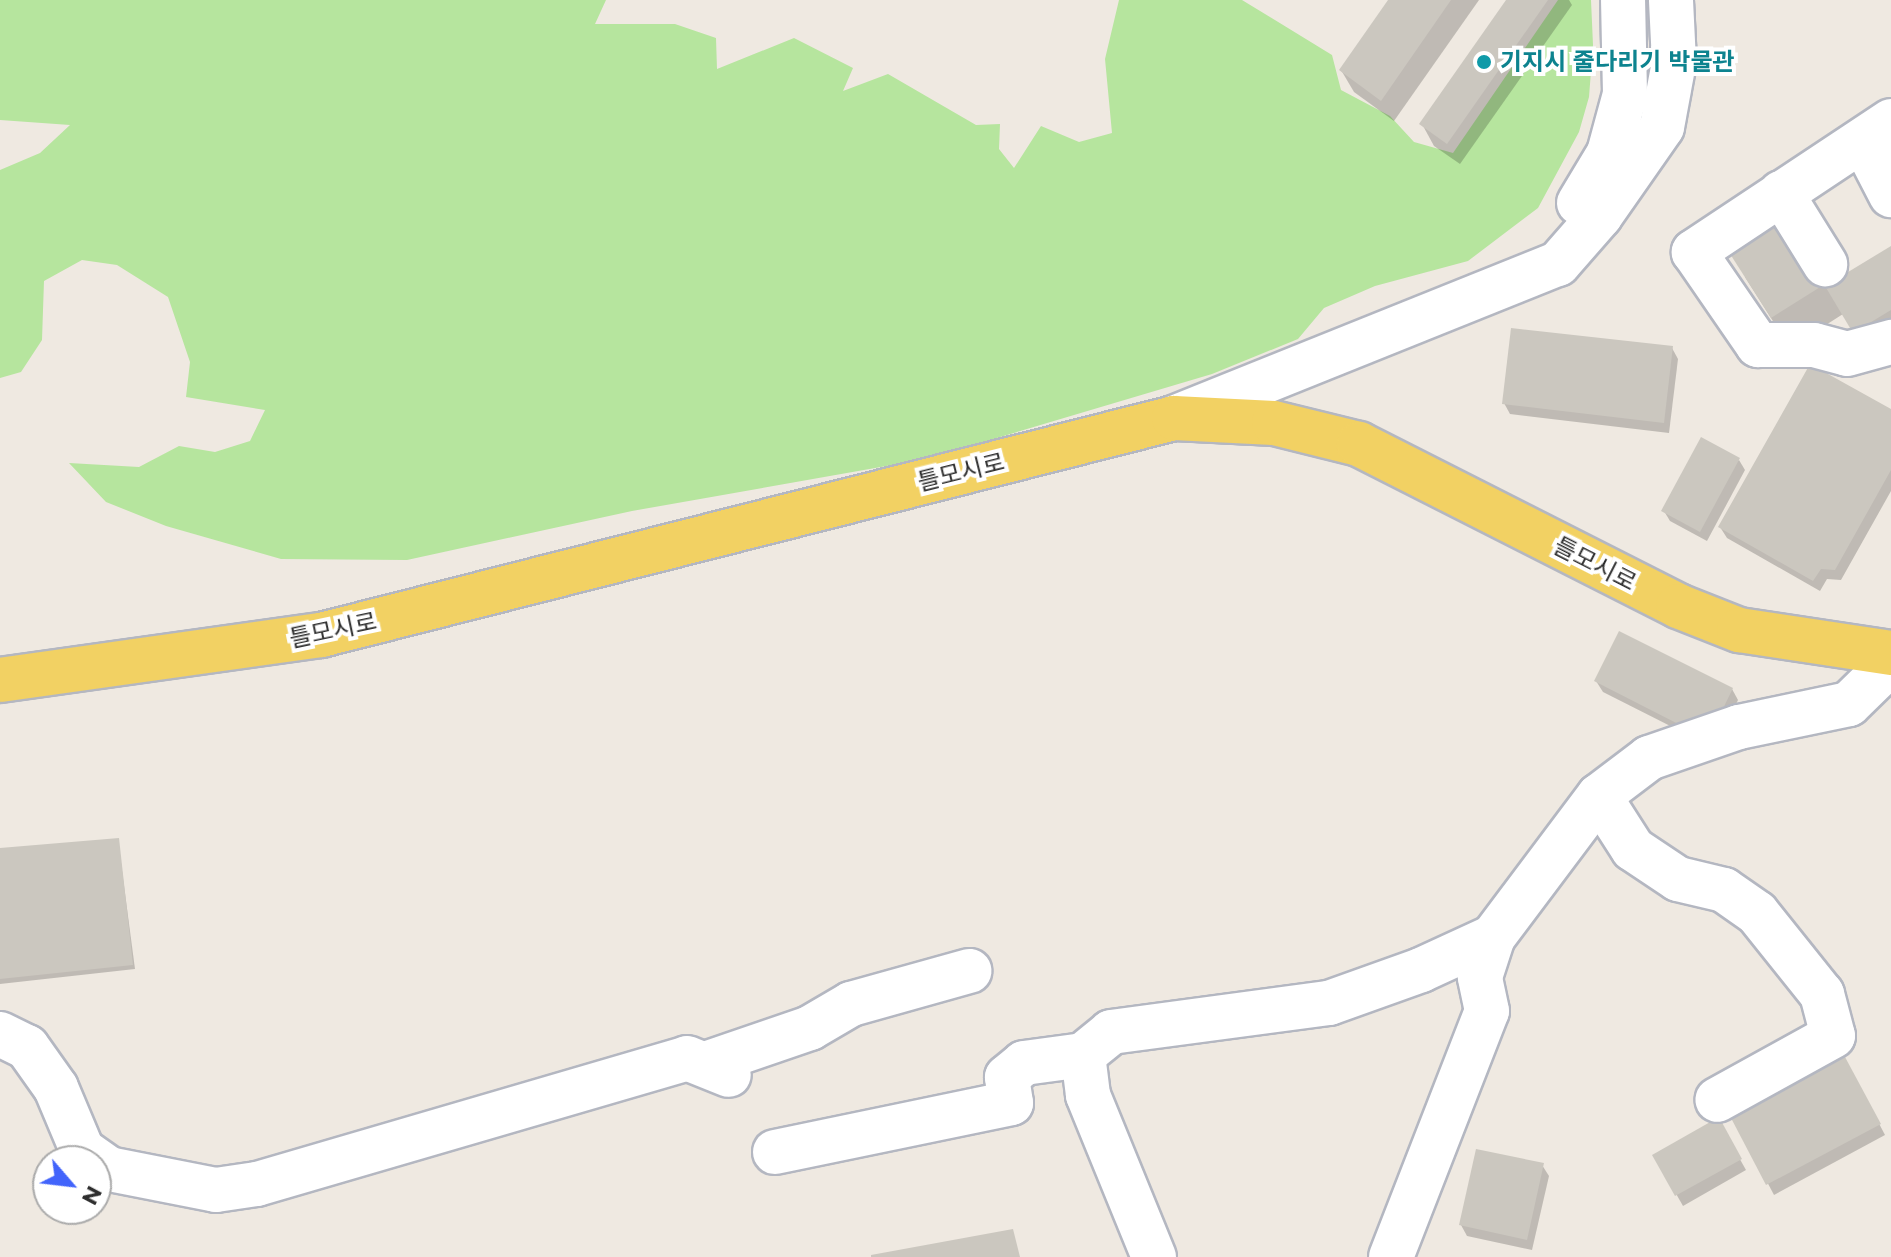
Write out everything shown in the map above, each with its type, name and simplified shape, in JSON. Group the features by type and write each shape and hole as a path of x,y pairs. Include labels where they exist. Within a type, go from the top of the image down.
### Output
{"main road":[{"name":"틀모시로","path":"0,680 321,635 1174,418 1274,423 1359,444 1702,616 1739,630 1807,644 1891,653"}],"street":[{"path":"1490,291 1568,221 1609,153 1625,94 1623,0"},
{"path":"1174,418 1558,264 1600,216 1662,127 1674,62 1671,0"},
{"path":"1891,195 1877,131 1694,252 1758,345 1814,345 1847,354 1891,342"},
{"path":"1781,193 1825,264"},
{"path":"1391,1257 1487,1011 1480,977 1493,937 1599,796 1649,758 1739,727 1849,704 1891,663"},
{"path":"1599,796 1633,849 1678,879 1724,890 1757,913 1822,994 1833,1036 1717,1100"},
{"path":"775,1152 1011,1103 1007,1077 1024,1063 1083,1055 1111,1032 1329,1003 1421,970 1493,937"},
{"path":"0,1034 27,1047 56,1088 82,1150 109,1169 216,1190 257,1184 687,1058 718,1069 810,1028 851,1004 969,971"},
{"path":"1083,1055 1088,1095 1154,1257"}],"green space":[{"path":"0,0 606,0 595,24 675,24 716,38 717,69 794,38 853,68 843,91 888,74 976,125 1000,124 999,149 1014,168 1041,126 1079,142 1112,133 1105,59 1119,0 1242,0 1332,55 1341,90 1390,116 1414,142 1453,153 1558,0 1591,0 1593,45 1589,97 1579,132 1538,208 1468,261 1375,286 1324,308 1298,339 1212,374 926,459 632,511 407,560 281,559 166,526 106,502 69,463 139,467 179,446 215,452 250,441 265,410 186,397 190,362 168,297 117,265 82,260 44,281 42,340 21,372 0,378 0,170 40,153 70,125 0,120"}],"building":[{"name":"기지시 줄다리기 박물관","path":"1388,0 1451,0 1381,101 1339,70"},
{"name":"기지시 줄다리기 박물관","path":"1506,0 1548,0 1447,144 1419,124"},
{"path":"1779,212 1825,284 1771,318 1725,246"},
{"path":"1891,246 1891,310 1853,333 1825,286"},
{"path":"1511,328 1673,346 1664,423 1502,404"},
{"path":"1810,364 1891,409 1891,470 1835,570 1821,569 1813,581 1718,527"},
{"path":"1701,437 1740,458 1700,532 1661,511"},
{"path":"1619,631 1733,688 1716,723 1690,730 1594,681"},
{"path":"119,838 133,965 0,979 0,848"},
{"path":"1845,1057 1881,1124 1766,1185 1731,1118"},
{"path":"1719,1117 1742,1159 1675,1196 1652,1155"},
{"path":"1476,1149 1544,1163 1527,1240 1459,1225"},
{"path":"1013,1229 1020,1257 871,1257 871,1255"}],"place":[{"name":"기지시 줄다리기 박물관","path":"1484,62"}]}
